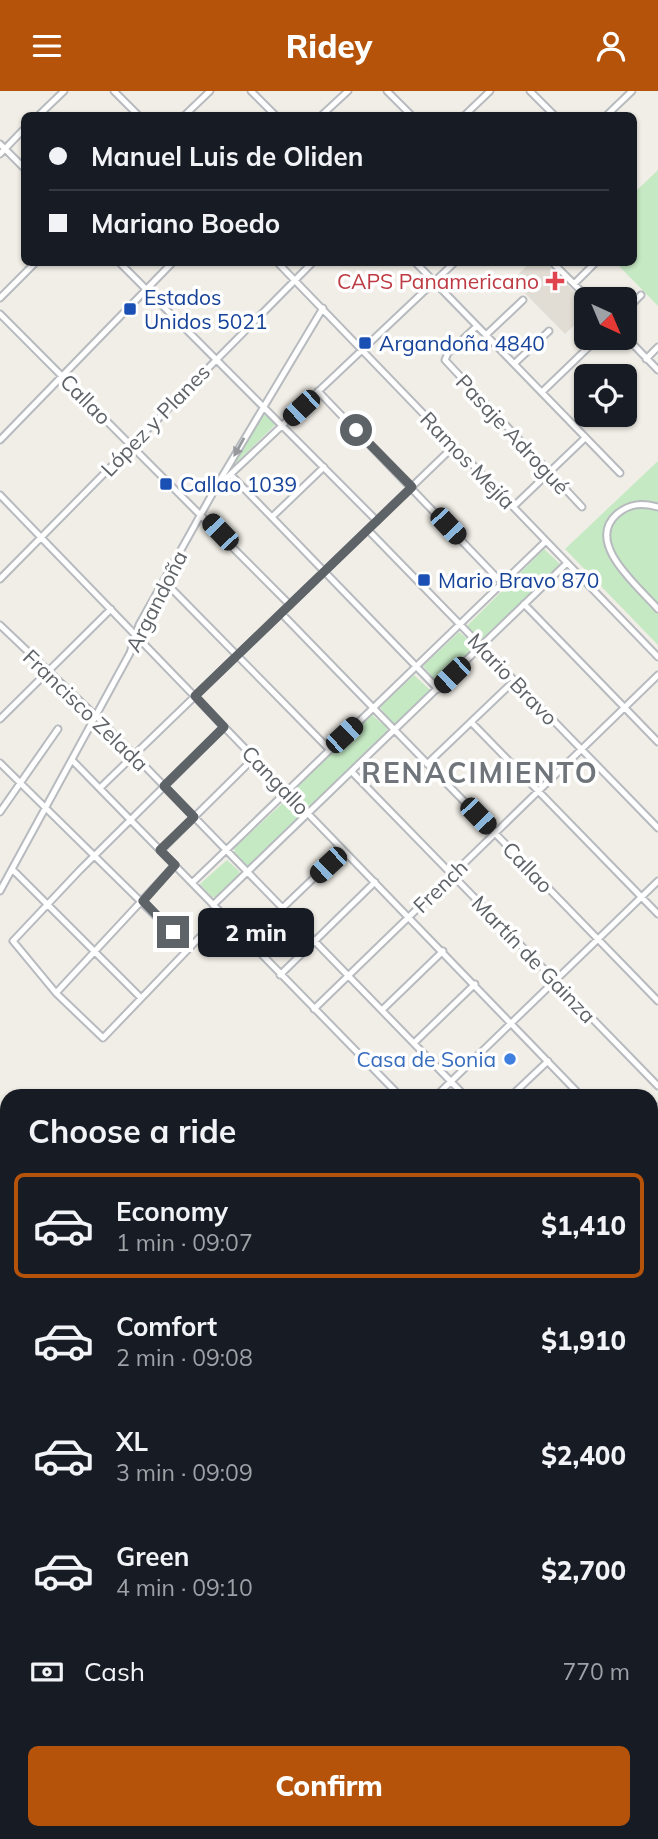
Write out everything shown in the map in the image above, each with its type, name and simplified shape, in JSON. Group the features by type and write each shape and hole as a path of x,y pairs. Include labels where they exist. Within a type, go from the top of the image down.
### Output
{"street":[{"path":"42,112 64,91"},
{"path":"114,91 135,112"},
{"path":"188,112 210,91"},
{"path":"251,91 272,112"},
{"path":"325,112 348,91"},
{"path":"387,91 408,112"},
{"path":"468,112 490,91"},
{"path":"530,91 551,112"},
{"path":"610,112 632,91"},
{"path":"21,132 2,149 21,165"},
{"path":"0,298 32,266"},
{"path":"123,266 217,357 377,521"},
{"path":"0,440 169,266"},
{"name":"Ramos Mejía","path":"281,266 364,349 658,657"},
{"name":"López y Planes","path":"0,579 309,266"},
{"path":"418,266 620,473"},
{"name":"Argandoña","path":"0,891 95,718 164,580 215,489 451,266"},
{"path":"556,266 578,287"},
{"path":"574,283 592,266"},
{"path":"637,299 641,295"},
{"path":"486,335 523,300"},
{"path":"215,489 263,404 323,308"},
{"name":"Callao","path":"0,314 290,604"},
{"name":"Pasaje Adrogué","path":"477,326 448,353 445,360 582,507"},
{"path":"514,364 549,331"},
{"path":"646,359 658,347"},
{"path":"637,349 658,370"},
{"path":"542,392 586,350"},
{"path":"318,391 502,583"},
{"path":"513,507 585,438"},
{"path":"100,788 454,446"},
{"path":"272,517 324,467"},
{"path":"231,475 438,689"},
{"name":"Cangallo","path":"0,495 574,1089"},
{"path":"658,507 639,504 624,509 610,521 606,535 609,551 658,608"},
{"name":"Mario Bravo","path":"368,530 658,828"},
{"path":"192,883 546,541"},
{"path":"213,905 567,563"},
{"path":"164,580 329,749"},
{"path":"524,604 658,743"},
{"name":"Argandoña","path":"0,719 111,609"},
{"name":"Callao","path":"281,613 658,1002"},
{"name":"Francisco Zelada","path":"0,625 134,755 458,1089"},
{"name":"French","path":"314,1009 658,675"},
{"path":"427,764 514,681"},
{"path":"471,722 658,914"},
{"path":"222,913 103,1038 56,993 13,941 95,854 224,727"},
{"path":"0,812 58,729"},
{"path":"160,850 254,758"},
{"path":"72,760 392,1089"},
{"path":"0,763 188,948"},
{"name":"Martín de Gainza","path":"352,772 658,1086"},
{"path":"248,941 344,850"},
{"path":"56,993 175,865"},
{"path":"12,869 141,998"},
{"path":"444,1089 658,881"},
{"path":"281,975 375,882"},
{"path":"382,1010 443,951"},
{"path":"414,1042 475,984"},
{"path":"518,1089 548,1061"}],"shaded area":[{"path":"527,266 549,266 574,292 574,325 565,334 512,280"}],"green space":[{"path":"658,170 658,306 619,266 637,266 637,190"},
{"path":"265,412 276,424 235,464 236,461"},
{"path":"658,461 658,645 565,549"},
{"path":"544,549 560,564 486,638 479,639 467,628 468,625"},
{"path":"459,632 474,644 474,650 437,682 423,666"},
{"path":"414,675 430,690 397,725 392,724 380,707"},
{"path":"372,715 387,728 387,734 312,808 307,808 292,792"},
{"path":"286,800 301,811 300,819 251,865 246,865 235,855 234,848"},
{"path":"227,860 239,871 240,876 219,897 212,897 200,884"}],"place":[{"name":"CAPS Panamericano","path":"555,281"},
{"name":"Estados Unidos 5021","path":"130,309"},
{"name":"Argandoña 4840","path":"365,343"},
{"name":"Callao 1039","path":"166,484"},
{"name":"Mario Bravo 870","path":"424,580"},
{"name":"Casa de Sonia","path":"510,1059"}],"district":[{"name":"RENACIMIENTO","path":"480,772"}],"route":[{"path":"173,932 143,901 175,865 160,850 194,817 164,786 224,727 195,696 412,487 356,430"}]}
